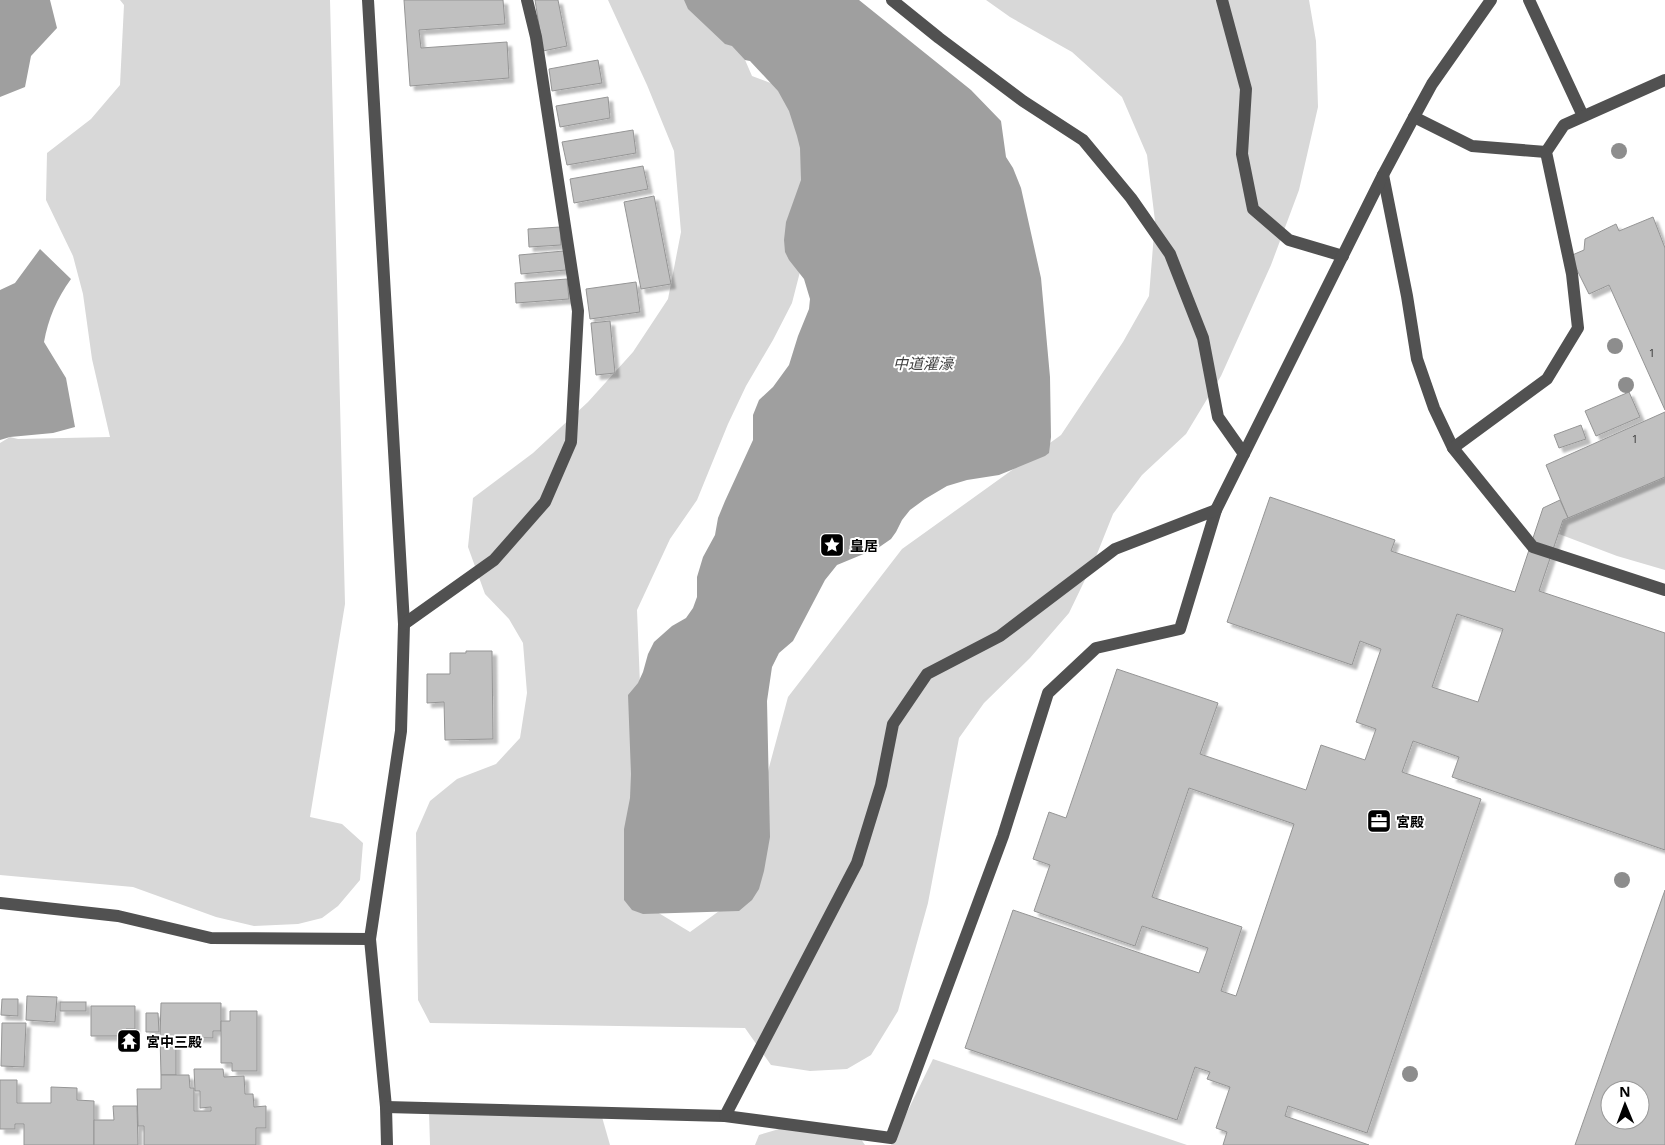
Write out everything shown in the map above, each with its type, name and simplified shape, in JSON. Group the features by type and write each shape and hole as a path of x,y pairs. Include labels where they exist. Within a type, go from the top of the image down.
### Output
{"lane":[{"path":"368,0 404,624 401,731 370,938 386,1107 387,1145"},
{"path":"404,624 494,560 545,502 571,442 578,311 536,37 527,0"},
{"path":"892,0 1023,101 1083,140 1131,198 1170,254 1203,338 1218,416 1244,454"},
{"path":"1222,0 1246,90 1242,154 1253,209 1290,240 1343,256"},
{"path":"386,1107 725,1116 891,1138 1003,836 1048,693 1096,648 1180,629 1216,510 1414,116 1432,84 1491,0"},
{"path":"1529,0 1583,116"},
{"path":"1453,448 1547,379 1578,328 1572,274 1546,152 1564,125 1665,80"},
{"path":"1414,116 1472,146 1546,152"},
{"path":"1383,175 1407,296 1417,359 1434,408 1453,448 1533,547 1665,590"},
{"path":"725,1116 857,863 881,785 892,724 927,674 1000,636 1115,549 1216,510"},
{"path":"0,903 118,916 211,938 370,938"}],"shaded area":[{"path":"120,0 330,0 345,604 310,817 342,824 363,843 360,880 338,906 322,918 298,924 254,926 216,917 133,887 0,875 0,443 10,437 18,439 110,437 92,359 83,294 73,256 46,200 47,153 91,119 120,85 124,5"},
{"path":"608,0 753,0 736,39 752,76 800,94 810,233 792,303 746,386 728,424 697,500 670,539 637,610 640,685 657,912 690,932 733,901 788,697 902,549 1061,435 1123,342 1149,296 1155,221 1147,155 1122,97 1072,52 1010,17 986,0 1309,0 1316,41 1318,107 1299,190 1271,265 1221,376 1186,434 1142,475 1113,514 1095,559 1069,613 1030,658 984,703 959,738 928,903 898,1011 871,1055 847,1069 810,1071 771,1065 745,1028 430,1023 418,1000 416,833 430,801 457,779 496,764 520,738 527,693 523,643 509,619 485,594 468,547 473,498 533,453 588,402 633,352 668,299 681,232 674,151 647,85"},
{"path":"1665,477 1665,570 1617,556 1559,534 1563,520"},
{"path":"933,1059 1187,1145 891,1145"},
{"path":"429,1112 602,1117 610,1145 430,1145"},
{"path":"786,1127 854,1129 865,1145 755,1145 759,1135"}],"water":[{"path":"0,0 50,0 57,28 31,56 25,87 0,97"},
{"name":"中道灌濠","path":"684,0 859,0 971,90 1001,121 1006,157 1013,168 1021,188 1041,278 1050,377 1051,437 1049,453 1045,456 999,475 967,480 947,486 910,510 891,539 878,548 837,565 825,580 793,641 779,653 772,667 767,701 770,837 759,889 752,900 739,911 643,914 632,910 624,900 624,829 630,798 631,774 628,695 638,683 654,642 672,626 686,618 693,608 697,597 697,577 703,557 715,535 718,518 753,440 753,415 759,400 773,387 789,365 809,309 810,299 804,279 785,252 786,222 801,180 800,148 789,111 778,91 750,61 745,60 732,46 725,44 688,9"},
{"path":"40,249 71,279 54,309 44,342 66,378 75,427 53,433 10,437 0,440 0,290 15,283"}],"building":[{"path":"404,0 503,0 505,24 419,30 421,48 507,42 509,78 410,86"},
{"path":"535,0 558,0 567,46 543,51"},
{"path":"598,60 602,83 552,91 549,69"},
{"path":"608,97 610,118 560,127 556,106"},
{"path":"633,130 636,153 567,165 562,142"},
{"path":"643,166 648,189 574,203 570,179"},
{"path":"654,196 671,284 641,289 624,202"},
{"path":"1653,217 1665,248 1665,410 1609,285 1589,294 1570,256 1584,250 1585,239 1616,224 1619,231"},
{"path":"560,227 561,245 529,247 528,229"},
{"path":"564,251 566,270 521,274 519,255"},
{"path":"567,279 569,299 516,303 515,283"},
{"path":"636,282 640,312 590,319 586,289"},
{"path":"610,321 615,373 596,375 591,323"},
{"path":"1629,392 1640,417 1596,436 1585,411"},
{"path":"1665,412 1665,477 1568,518 1546,465"},
{"path":"1581,425 1586,439 1559,448 1554,435"},
{"name":"宮殿","path":"1270,497 1395,540 1391,551 1515,592 1543,508 1560,500 1568,518 1563,520 1539,591 1665,633 1665,850 1452,777 1459,757 1413,741 1402,772 1481,799 1367,1133 1288,1106 1285,1116 1369,1145 1223,1145 1227,1132 1216,1128 1230,1087 1207,1079 1210,1072 1195,1067 1177,1120 965,1048 1013,910 1199,973 1208,948 1142,926 1135,946 1034,911 1050,865 1033,859 1049,812 1066,818 1117,669 1218,703 1200,754 1306,790 1321,745 1365,760 1376,729 1356,722 1381,649 1360,641 1352,665 1227,622","holes":["1457,614 1503,629 1478,702 1432,687","1189,788 1294,824 1236,996 1221,991 1242,927 1152,897"]},
{"path":"466,651 492,651 493,739 445,740 444,702 427,703 427,674 450,674 450,653 466,653"},
{"path":"1665,890 1665,1145 1575,1145"},
{"path":"27,996 57,997 55,1022 26,1020"},
{"path":"2,999 18,999 18,1016 1,1015"},
{"path":"60,1002 86,1002 86,1011 60,1011"},
{"path":"161,1003 221,1003 221,1031 213,1031 213,1038 160,1037"},
{"path":"91,1006 135,1006 135,1029 126,1029 127,1036 91,1036"},
{"path":"230,1011 257,1011 257,1071 232,1071 232,1063 221,1063 221,1021 230,1021"},
{"path":"146,1013 158,1013 159,1032 146,1032"},
{"path":"2,1023 26,1023 24,1067 1,1066"},
{"path":"160,1037 176,1038 176,1075 161,1075"},
{"path":"194,1069 223,1069 224,1077 244,1076 245,1094 253,1094 254,1107 266,1106 266,1128 256,1128 256,1145 144,1145 144,1126 138,1126 137,1089 161,1089 161,1075 189,1075 190,1088 194,1088 194,1111 211,1111 211,1107 200,1108 200,1091 195,1091"},
{"path":"0,1080 17,1080 17,1103 51,1103 51,1087 77,1088 77,1100 94,1101 94,1145 24,1145 24,1124 15,1124 15,1129 0,1129"},
{"path":"113,1106 137,1106 138,1145 94,1145 94,1120 114,1120"}],"place":[{"name":"皇居","path":"832,545"},
{"name":"宮殿","path":"1379,821"},
{"name":"宮中三殿","path":"129,1041"}]}
